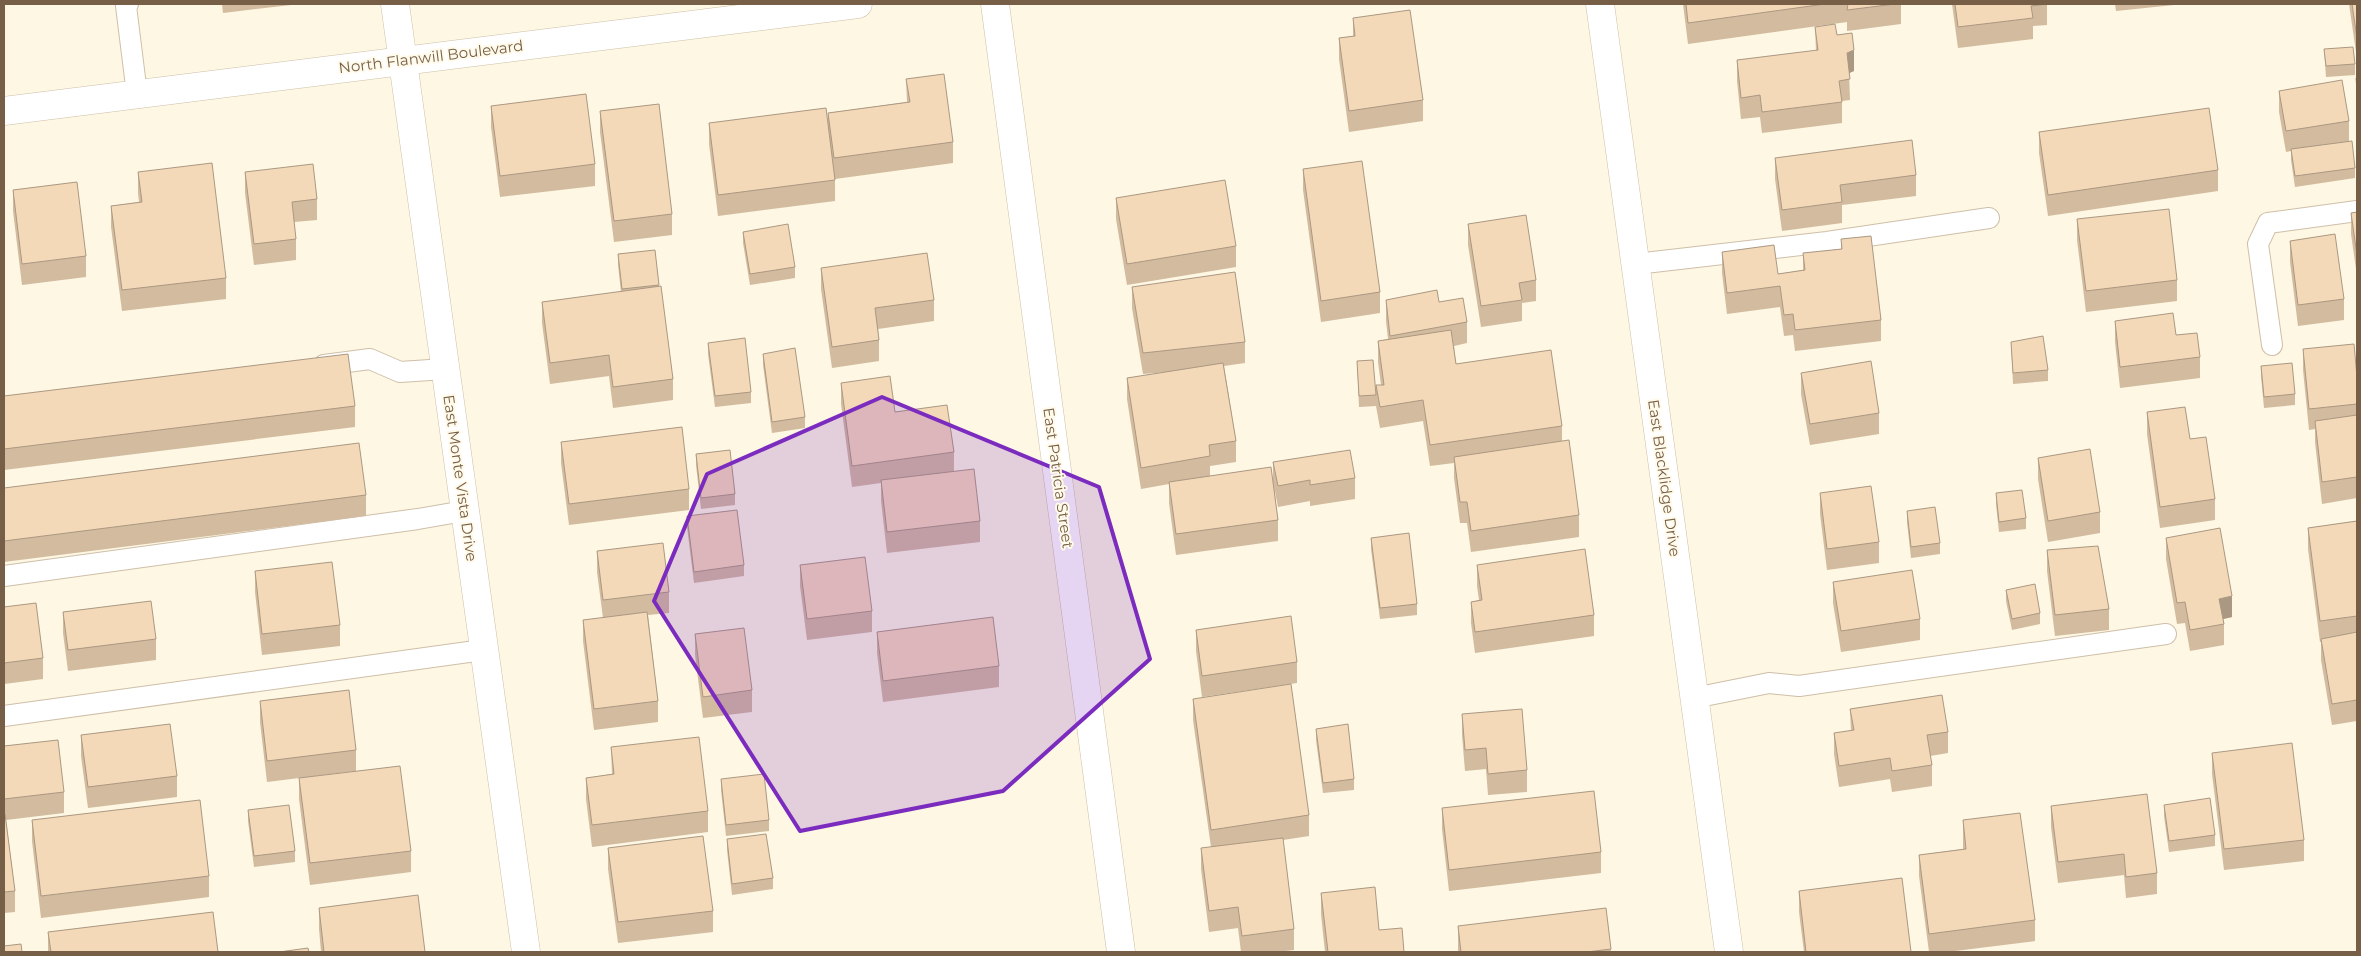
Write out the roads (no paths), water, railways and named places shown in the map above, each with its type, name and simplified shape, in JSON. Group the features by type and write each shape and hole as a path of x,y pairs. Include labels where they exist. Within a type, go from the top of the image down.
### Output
{"street":[{"name":"East Monte Vista Drive","path":"395,4 526,952"},
{"name":"North Flanwill Boulevard","path":"4,111 858,4"},
{"name":"East Patricia Street","path":"995,4 1121,952"},
{"name":"East Blacklidge Drive","path":"1600,4 1729,952"}],"lane":[{"path":"128,4 126,6 137,94"},
{"path":"2272,345 2258,244 2268,223 2357,211"},
{"path":"1636,264 1827,242 1989,218"},
{"path":"301,368 370,360 400,372 445,369"},
{"path":"4,576 464,511"},
{"path":"1694,698 1769,683 1799,686 2166,634"},
{"path":"4,716 483,650"}]}
